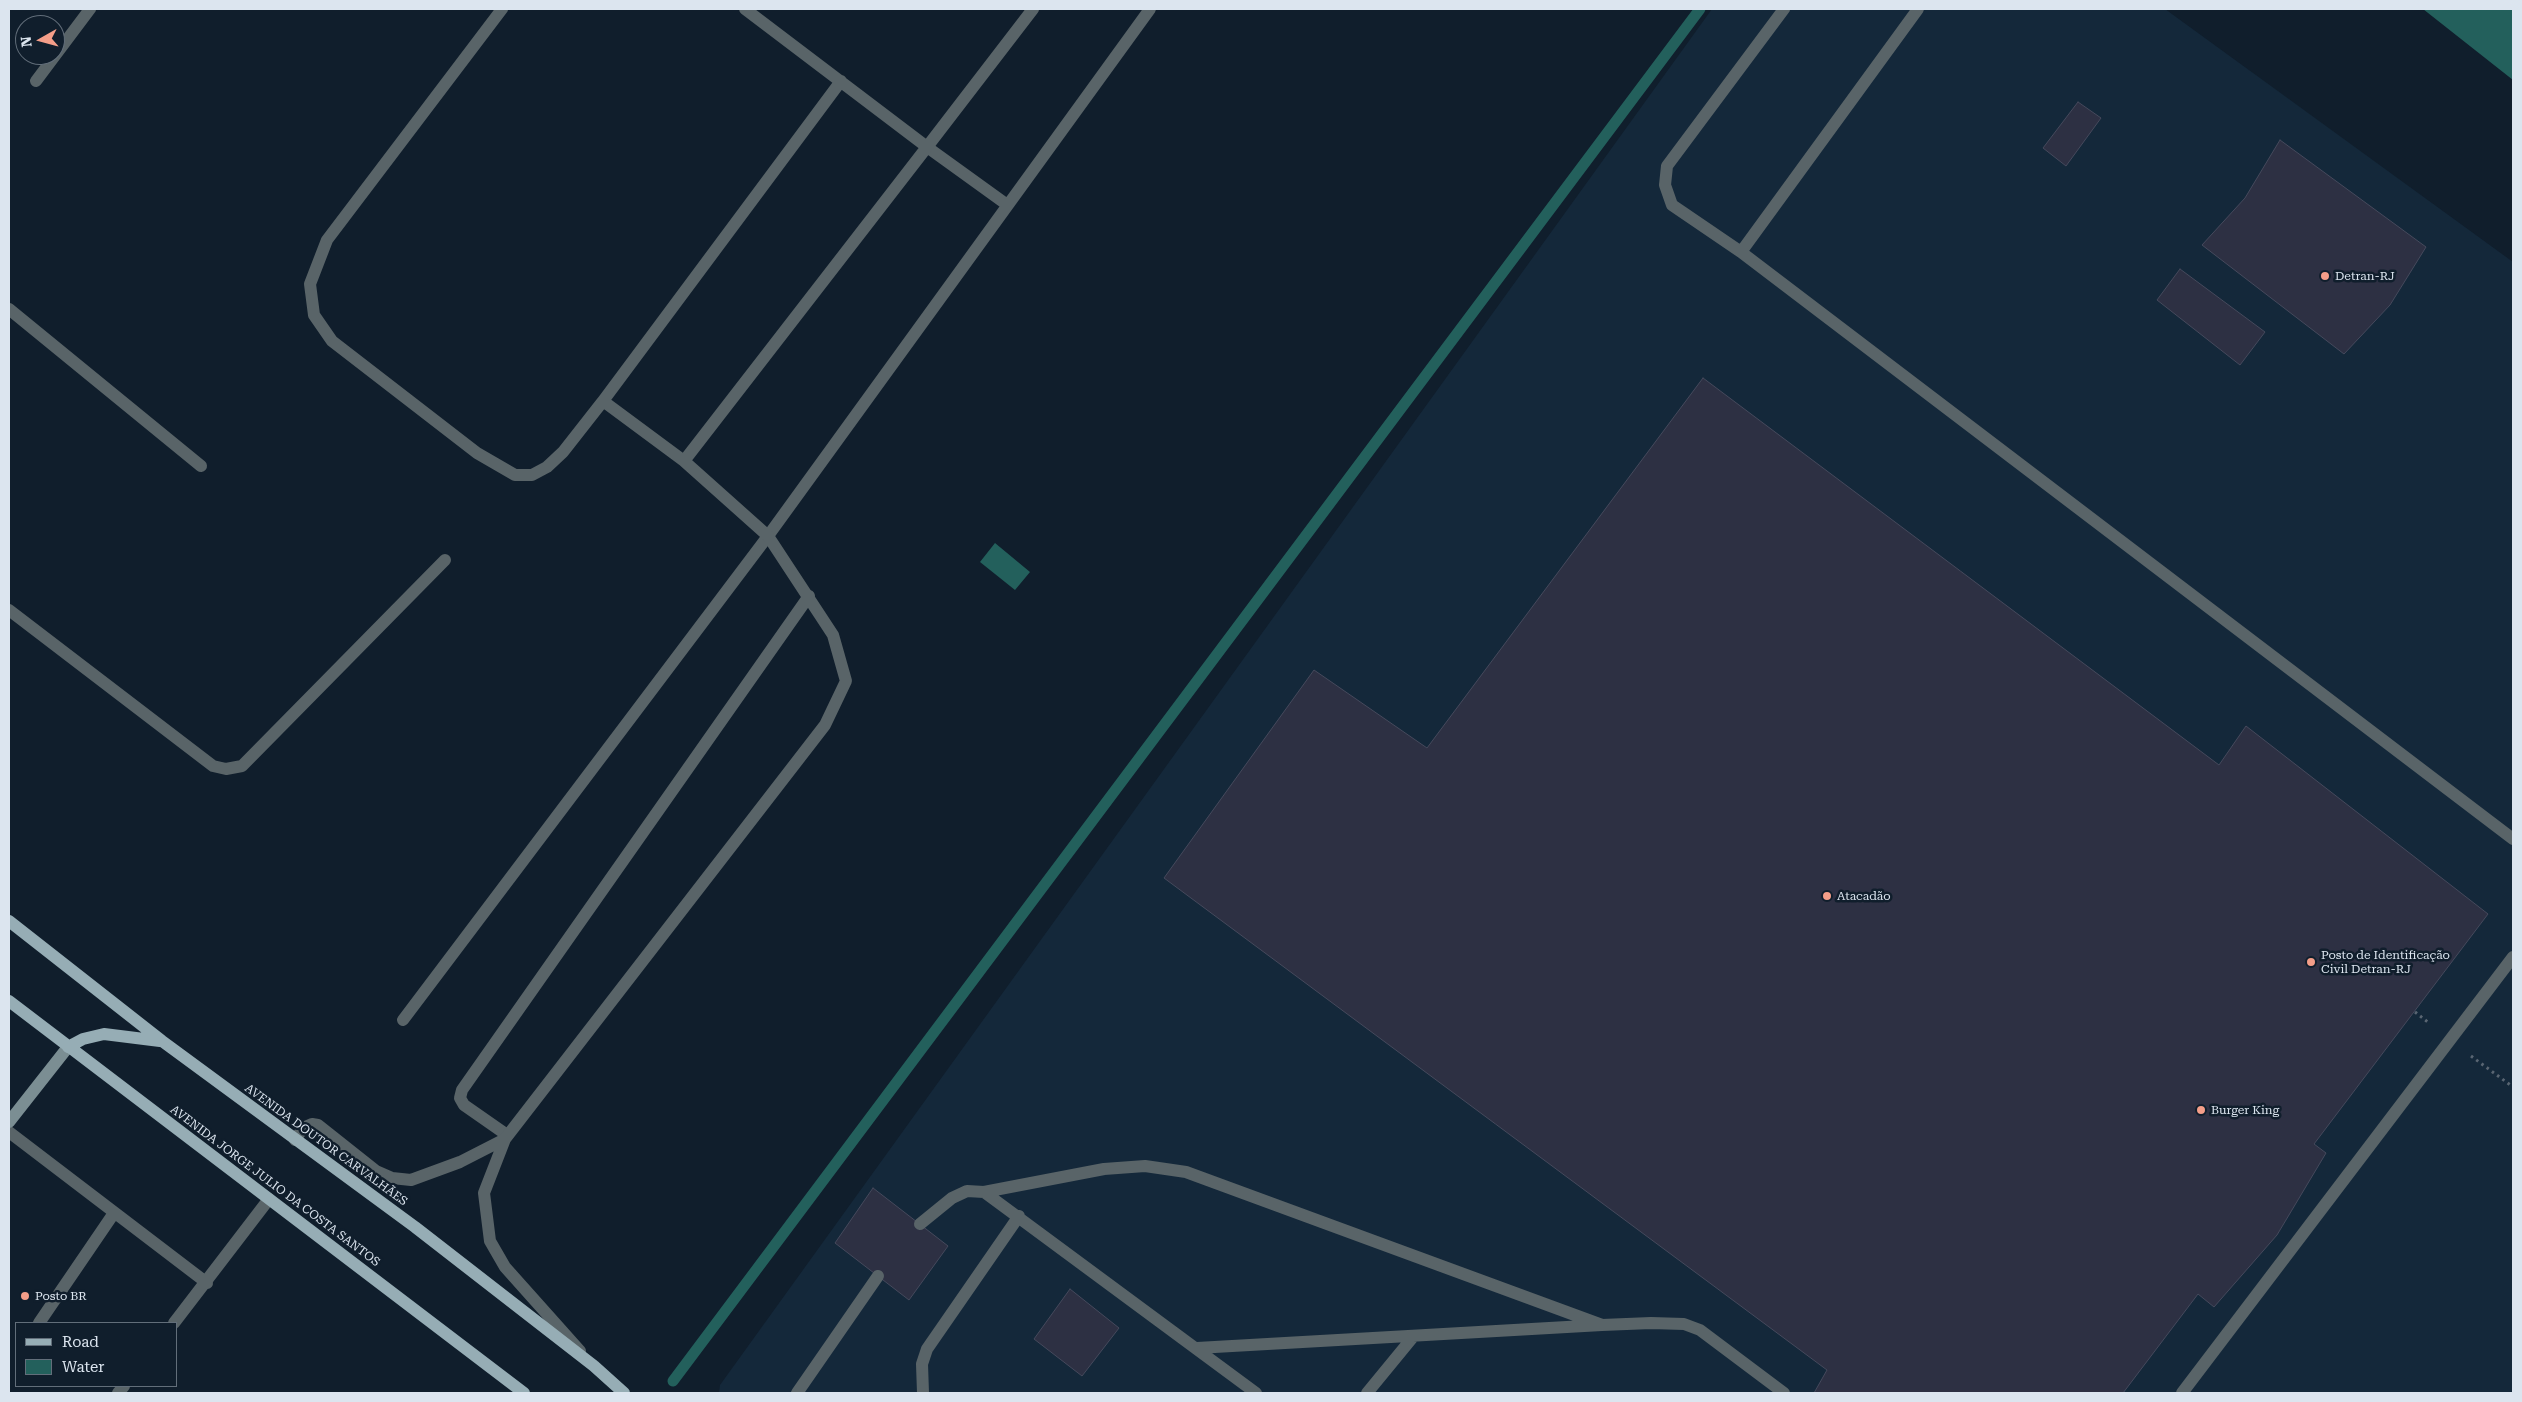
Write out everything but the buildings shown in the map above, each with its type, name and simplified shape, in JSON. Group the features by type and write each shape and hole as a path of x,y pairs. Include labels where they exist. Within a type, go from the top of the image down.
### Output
{"main road":[{"name":"AVENIDA DOUTOR CARVALHÃES","path":"9,921 162,1041 415,1227 594,1366 624,1393"},
{"name":"AVENIDA JORGE JULIO DA COSTA SANTOS","path":"9,1001 524,1393"},
{"path":"9,1122 68,1047 83,1039 104,1034 162,1041"}],"street":[{"path":"36,81 90,9"},
{"path":"502,9 327,240 310,284 314,315 332,341 477,453 515,475 532,475 547,467 563,452 841,81"},
{"path":"745,9 927,147 1006,204"},
{"path":"684,461 1034,9"},
{"path":"403,1020 768,536 1006,204 1150,9"},
{"path":"1784,9 1667,166 1665,185 1672,205 1741,252 2513,839"},
{"path":"1741,252 1918,9"},
{"path":"9,309 201,466"},
{"path":"594,1366 505,1267 490,1241 484,1193 506,1138 825,725 846,681 833,636 809,596 768,536 684,461 602,401"},
{"path":"9,610 213,766 226,769 242,766 445,560"},
{"path":"506,1138 464,1105 460,1098 462,1090 809,596"},
{"path":"2182,1393 2513,957"},
{"path":"295,1140 304,1128 312,1124 318,1125 376,1171 392,1178 411,1180 460,1162 506,1138"},
{"path":"9,1132 207,1283"},
{"path":"920,1224 952,1198 967,1190 984,1192 1104,1169 1145,1166 1186,1172 1602,1325"},
{"path":"984,1192 1256,1393"},
{"path":"175,1322 207,1283 269,1200"},
{"path":"40,1322 114,1213"},
{"path":"924,1393 922,1364 927,1349 1019,1216"},
{"path":"797,1393 878,1276"},
{"path":"1196,1348 1602,1325 1684,1324 1700,1330 1784,1393"},
{"path":"1367,1393 1413,1337"}],"shaded area":[{"path":"1712,9 2165,9 2513,262 2513,1393 719,1393 720,1385"}],"water":[{"path":"2423,9 2513,9 2513,80"},
{"path":"995,543 1030,572 1015,590 980,562"}],"waterway":[{"path":"673,1381 1700,9"}],"place":[{"name":"Detran-RJ","path":"2325,276"},
{"name":"Atacadão","path":"1827,896"},
{"name":"Posto de Identificação Civil Detran-RJ","path":"2311,962"},
{"name":"Burger King","path":"2201,1110"},
{"name":"Posto BR","path":"25,1296"}]}
